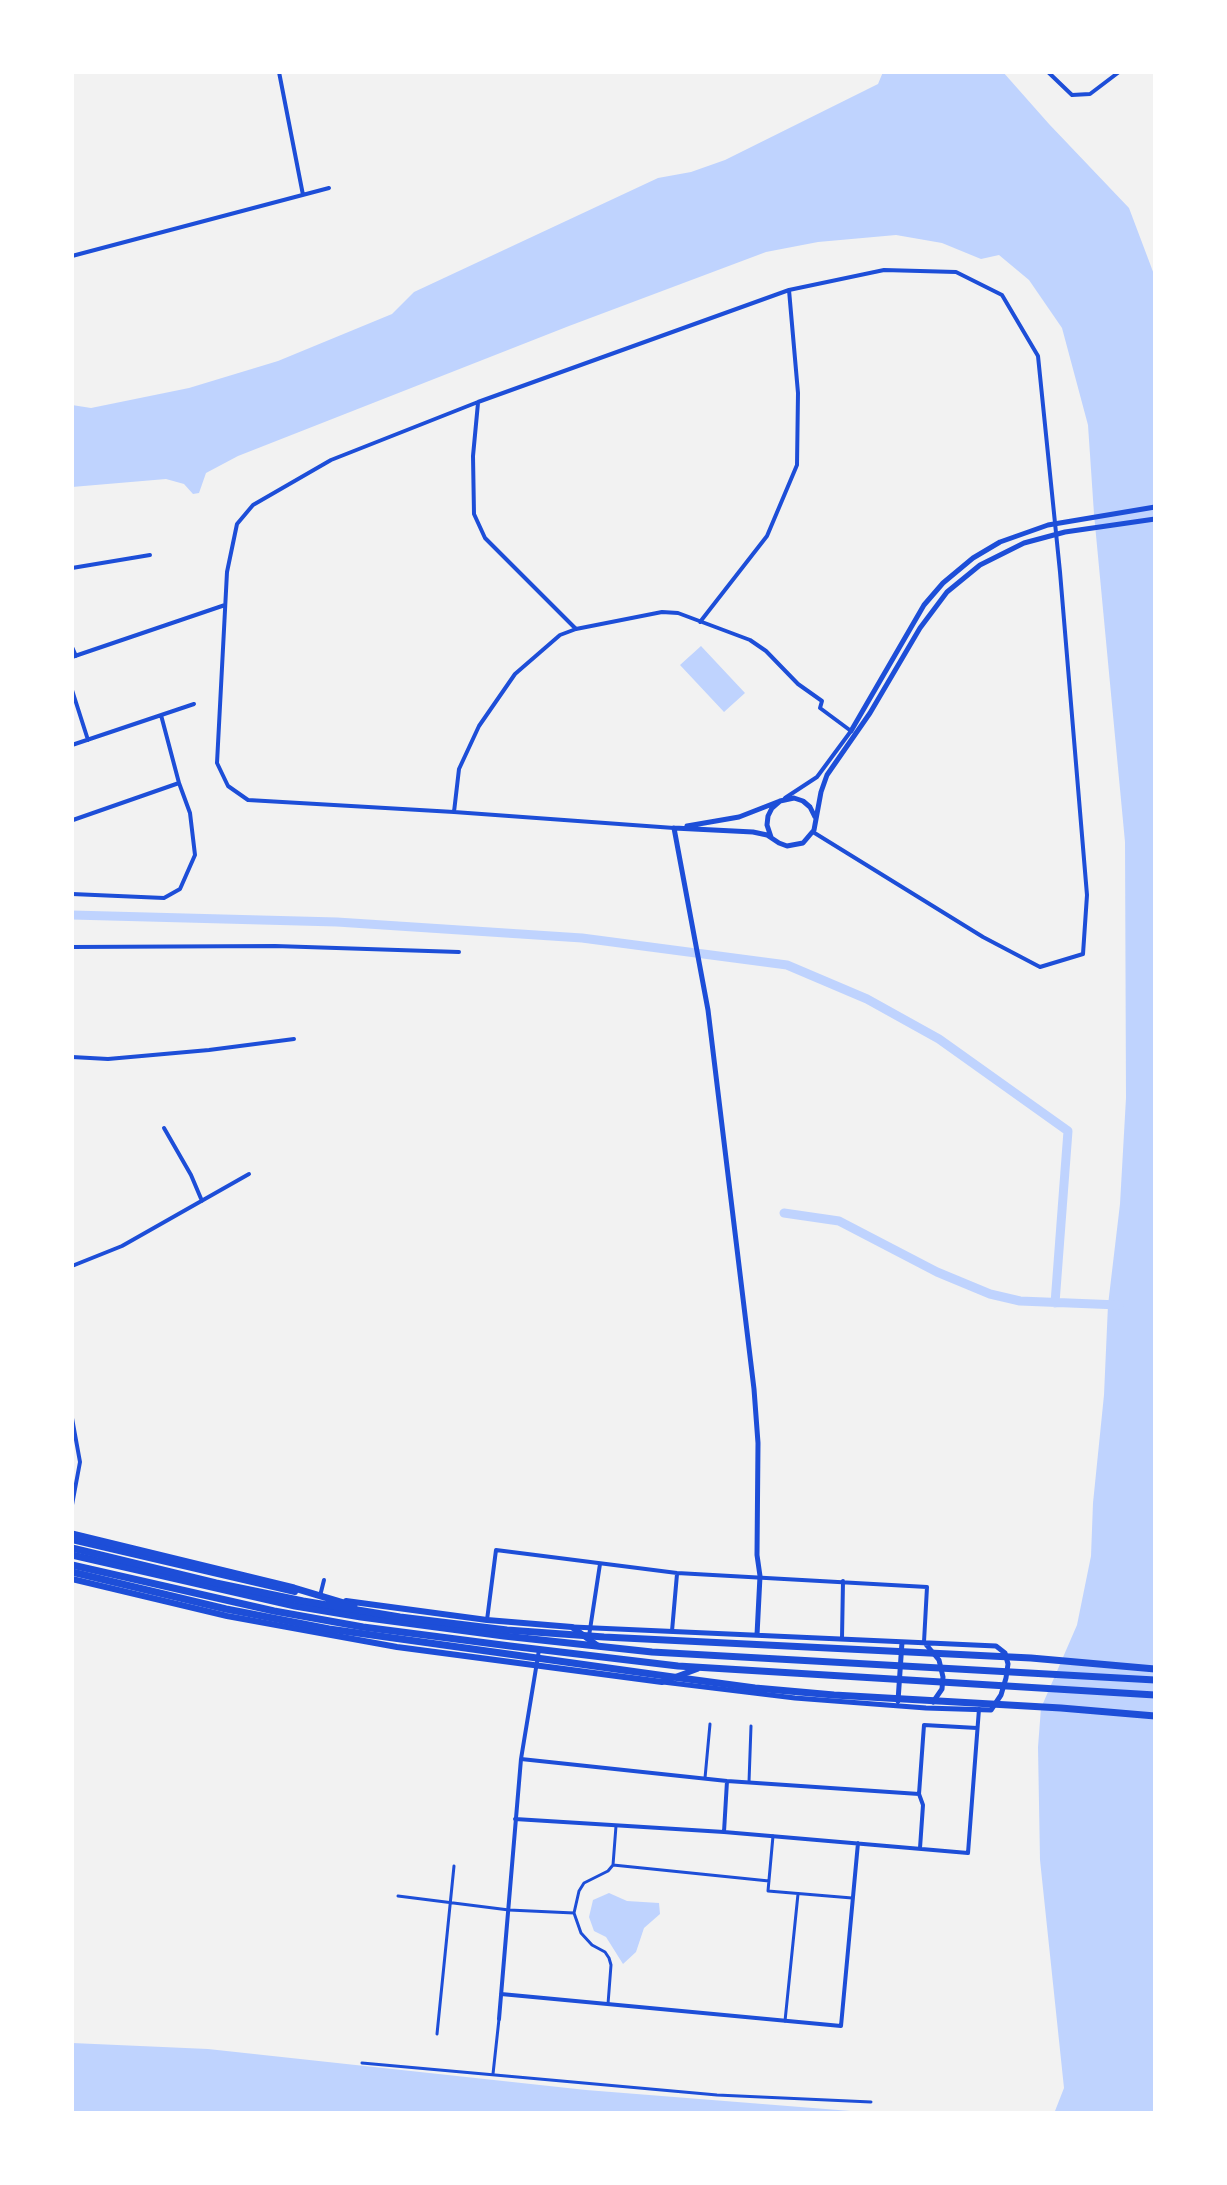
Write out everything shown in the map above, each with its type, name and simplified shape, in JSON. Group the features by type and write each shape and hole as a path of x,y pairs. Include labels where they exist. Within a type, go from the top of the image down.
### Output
{"main road":[{"path":"72,1537 96,1546 320,1597 487,1620 572,1627 598,1646"},
{"path":"72,1537 294,1588 375,1613"},
{"path":"72,1548 238,1588 375,1613 480,1627 547,1634 1031,1658 1155,1669"},
{"path":"72,1555 317,1610 504,1636 652,1652 1155,1680"},
{"path":"72,1565 261,1608 363,1627 480,1643 701,1667 1155,1695"},
{"path":"72,1572 226,1609 329,1629 673,1677 834,1695 1155,1716"},
{"path":"72,1579 171,1604 382,1645 662,1682 701,1667"},
{"path":"139,1581 171,1604"},
{"path":"504,1636 526,1623"},
{"path":"363,1627 382,1645"},
{"path":"451,1653 480,1643"}],"street":[{"path":"279,72 303,195"},
{"path":"1048,72 1072,95 1090,94 1119,72"},
{"path":"72,256 329,188"},
{"path":"813,832 983,937 1040,967 1083,954 1087,895 1058,556 1038,356 1002,295 956,272 884,270 789,290 478,402 331,460 253,505 237,524 227,572 217,763 228,786 248,800 753,832 772,837 783,845 795,846 807,840 813,832 827,775 870,713 920,628 947,592 980,565 1003,552 1043,537 1155,519"},
{"path":"700,622 767,536 797,465 798,393 789,290"},
{"path":"478,402 473,456 474,514 485,538 576,629"},
{"path":"674,828 739,817 780,801 817,777 851,731 931,596 973,558 1000,542 1048,525 1155,507"},
{"path":"72,568 150,555"},
{"path":"72,647 74,657 225,605"},
{"path":"454,812 459,769 479,726 515,674 560,635 576,629 662,612 678,613 750,640 766,651 798,684 822,701 820,708 851,731"},
{"path":"72,690 88,740"},
{"path":"72,745 194,704"},
{"path":"72,894 164,898 180,889 195,855 190,813 161,715"},
{"path":"72,820 179,783"},
{"path":"772,837 767,825 768,816 780,801 794,798 803,801 810,807 816,821"},
{"path":"674,828 714,1052 757,1419 757,1555 760,1576 757,1635"},
{"path":"72,947 275,946 459,952"},
{"path":"72,1057 108,1059 294,1039"},
{"path":"164,1128 202,1201"},
{"path":"72,1266 122,1246 249,1174"},
{"path":"72,1418 80,1462 72,1505"},
{"path":"93,1560 96,1546"},
{"path":"487,1620 496,1550 677,1573 927,1587 924,1642 939,1660 943,1677 940,1694 926,1708"},
{"path":"589,1638 600,1564"},
{"path":"672,1631 677,1573"},
{"path":"317,1610 324,1580"},
{"path":"842,1638 843,1581"},
{"path":"572,1627 996,1646 1005,1653 1008,1664 1001,1695 991,1710 767,1695 662,1682"},
{"path":"898,1706 902,1642"},
{"path":"493,2074 521,1759 539,1650"},
{"path":"515,1819 724,1832 968,1853 979,1709"},
{"path":"705,1778 710,1724"},
{"path":"920,1848 923,1805 919,1794 924,1725 977,1728"},
{"path":"749,1782 751,1726"},
{"path":"521,1759 727,1781 919,1794"},
{"path":"724,1832 727,1781"},
{"path":"608,2004 609,1958 585,1939 574,1913 584,1883 608,1871 613,1865 616,1825"},
{"path":"773,1836 768,1891 853,1898"},
{"path":"501,1994 841,2026 858,1843"},
{"path":"613,1865 769,1881"},
{"path":"437,2034 454,1866"},
{"path":"785,2021 798,1894"},
{"path":"398,1896 509,1910 574,1913"},
{"path":"362,2063 717,2095 871,2102"}],"water":[{"path":"883,72 1003,72 1129,208 1155,277 1155,2113 1051,2113 1055,2111 1064,2088 1040,1860 1038,1747 1041,1708 1077,1625 1091,1556 1126,1098 1125,842 1088,425 1062,328 1029,280 999,255 981,259 942,243 896,235 818,242 766,252 238,456 206,473 199,493 193,494 184,484 166,479 72,487 72,405 91,408 189,388 278,361 392,314 414,292 658,178 691,172 725,160 878,84"},
{"path":"701,646 745,693 724,712 680,665"},
{"path":"609,1893 627,1901 659,1903 660,1914 644,1928 636,1952 623,1964 606,1937 594,1931 589,1917 593,1900"},
{"path":"72,2043 208,2049 586,2090 876,2113 72,2113"}],"waterway":[{"path":"72,915 337,922 582,938 787,965 867,999 939,1039 1068,1131 1055,1303"},
{"path":"784,1213 839,1221 937,1272 990,1294 1020,1301 1119,1305"}]}
